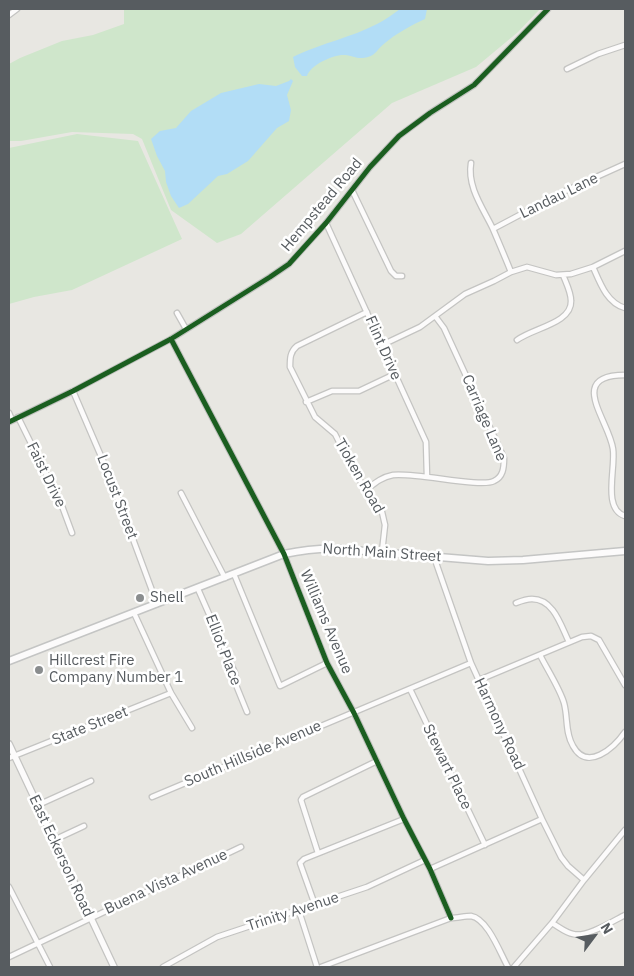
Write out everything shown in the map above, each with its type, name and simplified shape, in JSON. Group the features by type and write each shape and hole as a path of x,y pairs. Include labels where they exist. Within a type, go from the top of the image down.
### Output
{"main road":[{"name":"North Main Street","path":"9,661 284,554 297,551 325,548 506,561 625,551"}],"street":[{"path":"9,14 17,9"},
{"name":"Hempstead Road","path":"11,421 73,391 171,339 289,264 326,223 370,167 399,136 424,117 474,85 548,9"},
{"path":"567,69 598,54 625,45"},
{"path":"471,164 469,174 476,196 493,229 511,272"},
{"name":"Landau Lane","path":"493,229 563,192 625,164"},
{"name":"Hempstead Road","path":"352,190 390,271 396,276 402,276"},
{"name":"Flint Drive","path":"326,223 426,442 427,476"},
{"path":"382,345 420,327 465,294 511,272 527,267 556,275 563,275 593,267 625,251"},
{"path":"593,267 601,286 612,301 625,308"},
{"path":"517,340 525,334 562,319 568,314 571,307 571,299 563,275"},
{"name":"Tioken Road","path":"367,312 297,346 292,351 290,367 315,417 335,434 356,475 382,512 386,525 382,552"},
{"path":"177,313 186,329"},
{"name":"Carriage Lane","path":"366,490 379,480 394,475 427,476 488,484 499,477 504,468 504,458 444,328 435,316"},
{"name":"Williams Avenue","path":"171,339 284,554 327,663 354,712 404,819 430,869 451,918"},
{"path":"306,402 332,391 359,391 395,374"},
{"path":"625,375 612,375 604,378 597,383 593,392 594,400 614,448 612,503 616,510 625,516"},
{"name":"Locust Street","path":"73,391 110,477 157,604"},
{"path":"9,413 11,421"},
{"name":"Faist Drive","path":"18,417 62,506 72,533"},
{"path":"181,494 225,578"},
{"name":"Harmony Road","path":"434,557 471,663 542,819 561,857 584,880"},
{"path":"234,574 280,686 327,663"},
{"name":"Elliot Place","path":"198,589 235,673 236,686 246,712"},
{"path":"516,602 531,599 543,601 553,610 569,642"},
{"path":"134,613 171,693 192,728"},
{"path":"479,680 569,642 591,636 599,640 625,686"},
{"path":"540,654 564,703 569,736 573,746 579,753 588,757 600,756 610,749 625,732"},
{"name":"South Hillside Avenue","path":"152,797 471,663"},
{"name":"Stewart Place","path":"410,689 485,845"},
{"name":"State Street","path":"12,757 171,693"},
{"name":"East Eckerson Road","path":"9,744 12,757 38,805 112,966"},
{"path":"318,853 300,800 377,761"},
{"path":"38,805 91,781"},
{"path":"315,905 300,863 304,859 404,819"},
{"path":"430,869 542,819"},
{"path":"54,840 84,826"},
{"path":"514,967 552,923 625,830"},
{"path":"621,836 625,840"},
{"name":"Buena Vista Avenue","path":"9,957 242,847"},
{"name":"Trinity Avenue","path":"163,967 217,938 367,887 425,860"},
{"path":"9,886 50,967"},
{"path":"299,911 316,967"},
{"path":"552,923 572,934 578,935 586,934 625,915"},
{"path":"320,967 451,918 471,916 481,920 487,928 508,967"}],"green space":[{"path":"124,9 540,9 518,32 476,67 392,103 241,234 217,243 171,210 142,139 133,134 72,132 21,141 9,141 9,64 62,41 93,35 124,24"},
{"path":"77,134 138,141 182,239 72,290 9,304 9,148"}],"water":[{"path":"400,9 427,9 425,19 393,37 371,56 356,58 345,55 335,56 317,64 307,76 302,76 295,67 293,57 367,29"},
{"path":"291,79 293,81 287,95 291,110 289,121 277,128 248,161 227,174 218,176 188,204 179,208 171,196 166,182 165,171 151,139 160,131 176,128 191,111 221,93 259,84 276,86"}],"cycle path":[{"path":"9,422 73,391 171,339 289,264 326,223 370,167 399,136 430,113 474,85 548,9"},
{"path":"171,339 284,554 327,663 354,713 430,869 451,918"}],"place":[{"name":"Shell","path":"140,598"},
{"name":"Hillcrest Fire Company Number 1","path":"39,670"}]}
